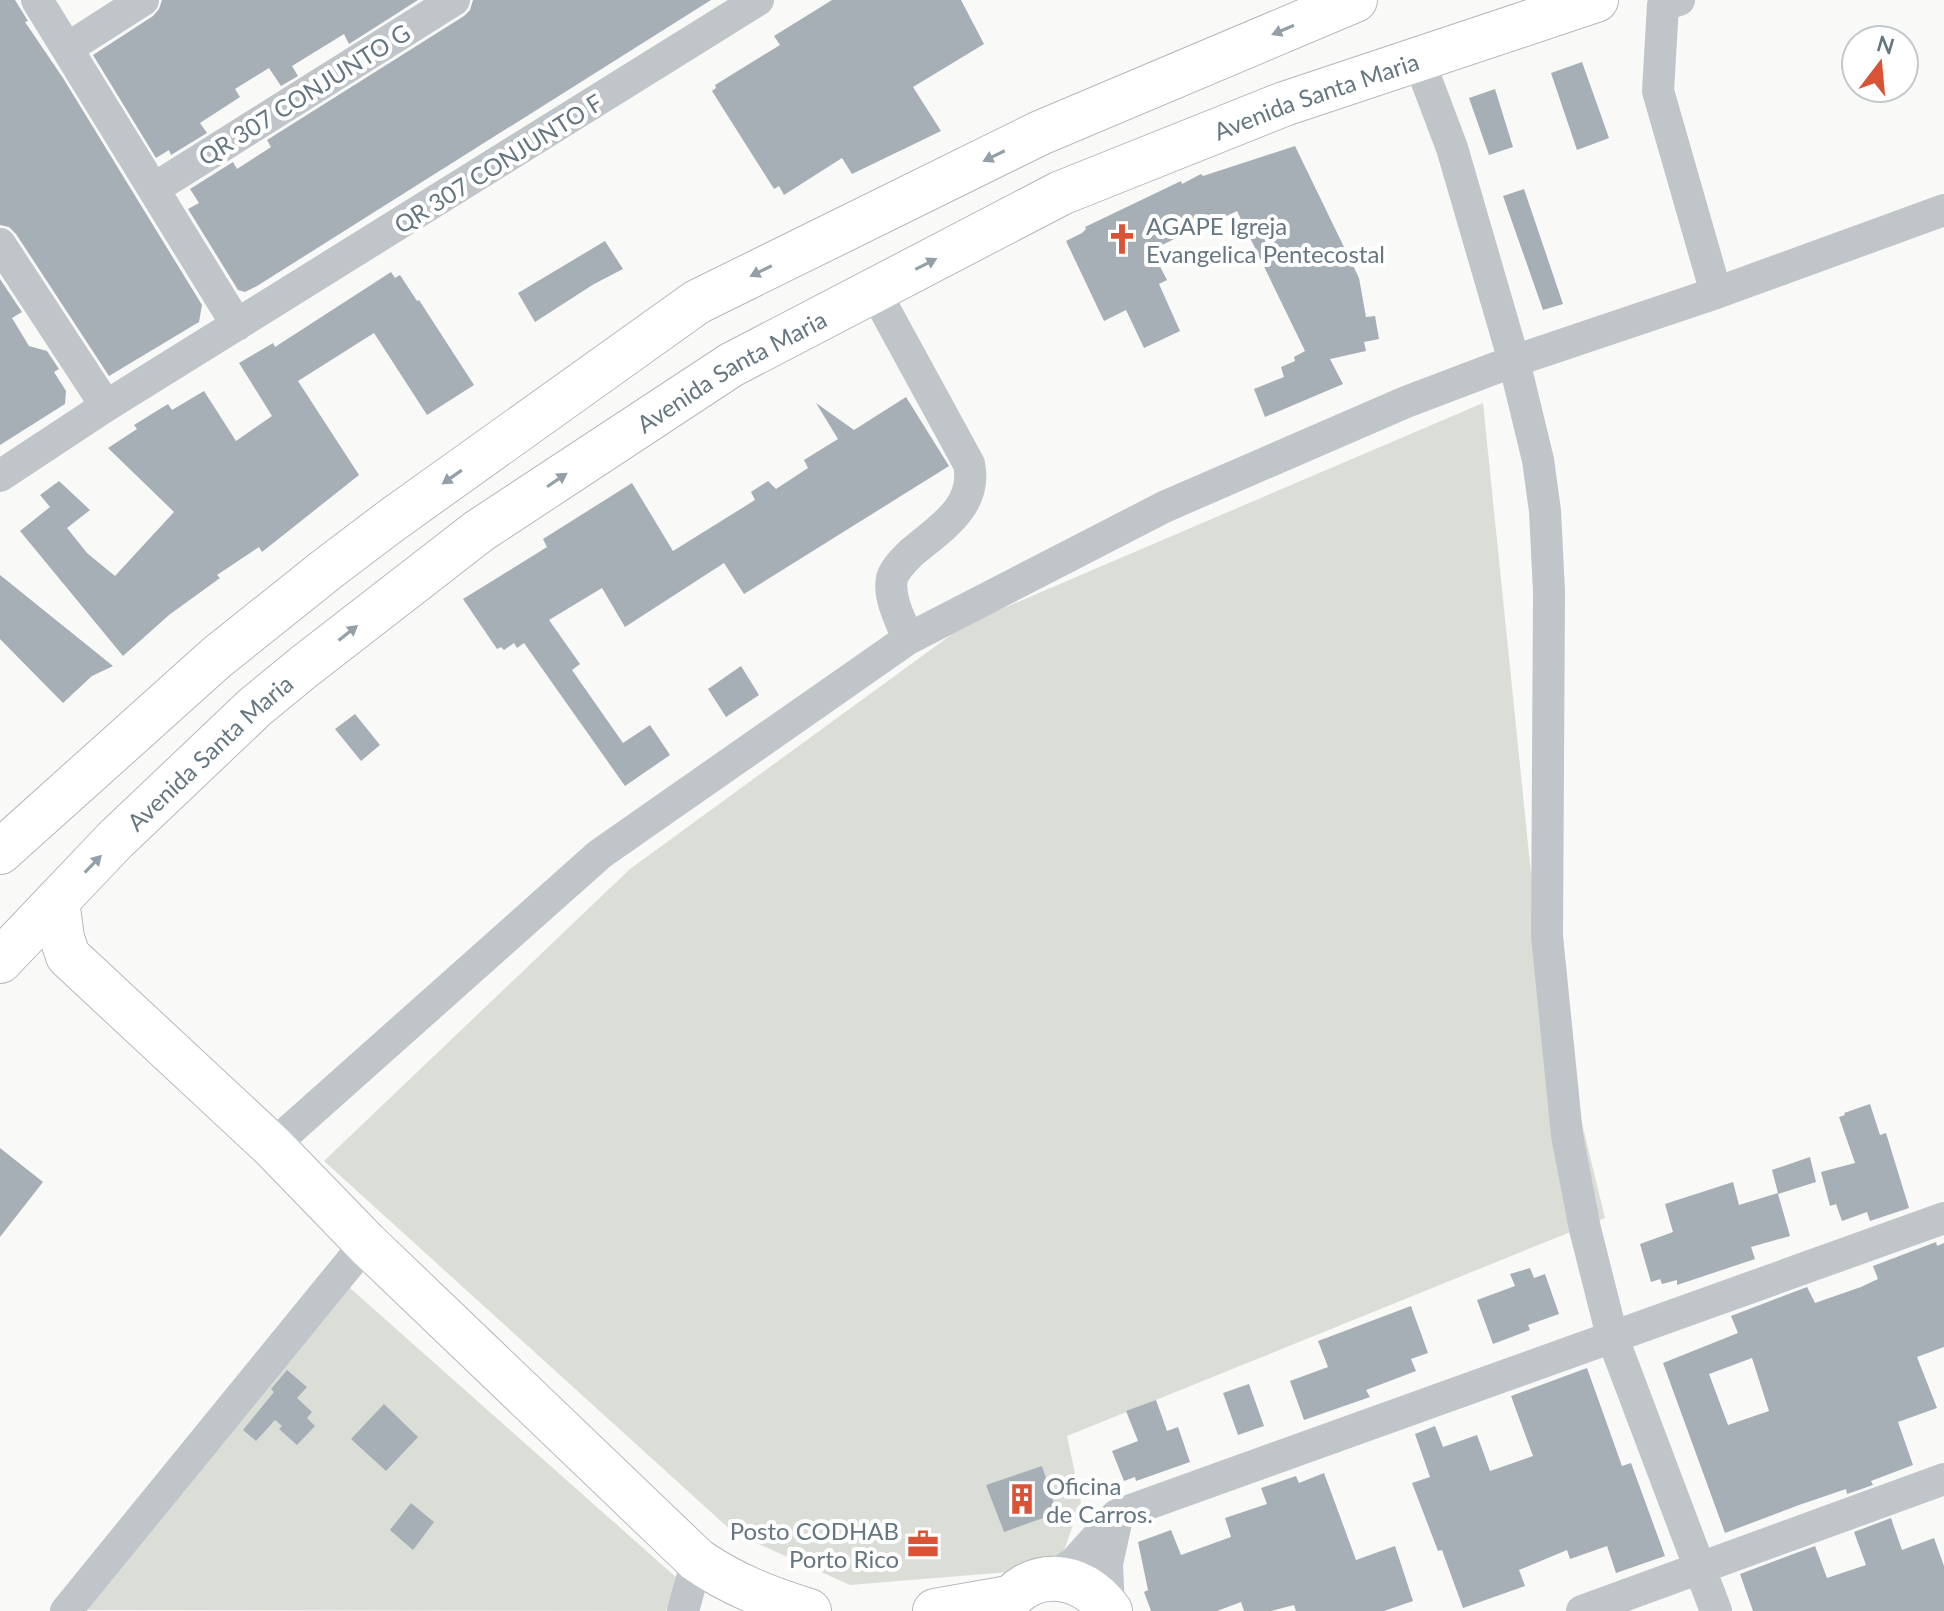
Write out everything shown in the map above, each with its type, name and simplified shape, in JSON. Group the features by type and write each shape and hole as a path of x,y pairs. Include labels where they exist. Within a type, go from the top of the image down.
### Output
{"main road":[{"path":"2,846 216,658 392,520 697,302 1040,133 1355,0"},
{"name":"Avenida Santa Maria","path":"3,957 115,840 255,707 305,666 479,531 731,365 1061,193 1284,104 1596,0"},
{"path":"1040,133 1061,193"},
{"path":"305,666 294,651 288,631 367,553 392,520"},
{"path":"216,658 245,687 255,707"},
{"path":"57,901 68,956 272,1146 366,1243 697,1560 722,1578 756,1595 809,1611"},
{"path":"3,957 50,952 68,956"},
{"path":"935,1611 1005,1604 1029,1584 1052,1578 1076,1582 1095,1592 1109,1610"}],"street":[{"path":"37,0 237,325"},
{"path":"68,48 143,0"},
{"name":"QR 307 CONJUNTO G","path":"155,188 454,0"},
{"name":"QR 307 CONJUNTO F","path":"0,476 106,406 758,0"},
{"path":"1679,0 1663,5 1658,91 1716,293"},
{"path":"1418,58 1452,148 1514,361 1538,460 1545,511 1549,592 1547,936 1567,1135 1585,1229 1612,1336 1716,1611"},
{"path":"272,1146 600,854 908,639 1164,507 1406,402 1944,210"},
{"path":"0,244 106,406"},
{"path":"874,290 969,464 972,479 969,496 960,511 902,561 892,577 892,596 908,639"},
{"path":"1052,1578 1075,1562 1117,1515 1944,1218"},
{"path":"66,1611 366,1243"},
{"path":"1582,1611 1944,1479"},
{"path":"1109,1610 1107,1564 1117,1515"},
{"path":"683,1611 697,1560"}],"shaded area":[{"path":"1483,403 1538,942 1605,1218 1067,1436 1081,1502 1058,1568 850,1585 734,1533 324,1161 630,869 966,624"},
{"path":"350,1288 678,1579 666,1611 84,1610"}],"building":[{"path":"0,0 15,0 28,21 25,22 63,78 202,305 199,322 109,376 16,234 9,227 0,225"},
{"path":"162,0 418,0 349,44 344,34 292,66 298,76 281,86 269,68 235,89 240,97 200,123 207,133 171,155 169,150 156,158 93,55 153,16"},
{"path":"473,0 711,0 257,286 245,292 238,290 188,209 199,203 190,189 233,162 237,169 271,147 267,140 464,16"},
{"path":"832,0 961,0 984,44 913,87 941,131 852,174 842,158 784,195 779,186 774,189 712,91 715,85 780,45 774,36"},
{"path":"1582,62 1609,138 1577,150 1551,73"},
{"path":"1495,89 1513,147 1489,155 1469,98"},
{"path":"1295,146 1359,278 1366,317 1375,316 1379,339 1364,342 1366,351 1330,359 1343,384 1265,417 1254,389 1284,377 1281,367 1295,361 1294,357 1305,351 1237,211 1158,247 1159,250 1153,253 1167,280 1159,284 1180,331 1144,348 1126,310 1104,321 1066,241 1082,233 1085,227 1181,181 1182,184 1201,174 1203,176"},
{"path":"1524,189 1563,304 1543,310 1503,196"},
{"path":"605,241 623,269 535,322 518,293"},
{"path":"391,272 395,278 400,275 419,300 474,385 427,415 374,333 298,381 359,475 262,552 259,547 217,575 220,578 169,615 123,656 20,531 50,507 40,495 59,481 90,510 67,528 87,553 115,576 174,512 108,448 137,429 134,425 168,404 172,410 204,391 236,441 272,416 239,363 273,343 275,347"},
{"path":"0,279 22,312 12,318 29,346 47,351 59,369 54,372 66,391 65,404 0,445"},
{"path":"906,397 949,466 744,594 724,563 625,627 602,588 549,620 580,664 572,670 623,743 650,725 670,755 625,786 524,643 517,648 514,643 504,650 501,647 497,649 463,599 547,547 543,539 632,483 673,551 755,500 751,492 768,481 776,489 808,468 804,460 838,439 816,403 854,430"},
{"path":"0,575 113,666 92,676 63,703 0,639"},
{"path":"741,666 759,695 726,717 708,689"},
{"path":"355,714 380,745 361,761 335,729"},
{"path":"1870,1104 1880,1135 1886,1133 1909,1208 1870,1221 1867,1212 1842,1221 1836,1204 1830,1206 1821,1172 1855,1163 1839,1117"},
{"path":"0,1148 43,1182 0,1237"},
{"path":"1810,1157 1816,1182 1778,1194 1790,1236 1751,1247 1755,1259 1677,1285 1677,1280 1662,1284 1660,1279 1651,1282 1640,1244 1673,1232 1665,1204 1733,1182 1739,1205 1778,1193 1772,1170"},
{"path":"1936,1242 1937,1246 1944,1243 1944,1347 1917,1357 1937,1408 1898,1422 1913,1465 1871,1481 1873,1485 1847,1494 1846,1489 1725,1533 1663,1363 1738,1333 1731,1316 1807,1287 1815,1303 1861,1287 1878,1279 1873,1266","holes":["1752,1358 1769,1411 1728,1425 1709,1374"]},
{"path":"1530,1268 1534,1278 1545,1274 1559,1314 1528,1325 1530,1330 1493,1344 1477,1300 1515,1286 1510,1274"},
{"path":"1411,1306 1428,1353 1411,1359 1416,1371 1366,1390 1370,1397 1304,1420 1290,1381 1328,1367 1318,1341"},
{"path":"1587,1368 1622,1466 1631,1463 1665,1556 1616,1573 1607,1546 1570,1559 1567,1550 1519,1570 1525,1586 1463,1608 1442,1550 1438,1551 1412,1483 1430,1477 1415,1434 1435,1426 1443,1447 1477,1435 1490,1471 1533,1456 1511,1396"},
{"path":"287,1370 307,1387 297,1398 312,1412 307,1418 315,1426 297,1445 279,1429 282,1426 275,1420 256,1441 243,1430 274,1392 271,1389"},
{"path":"1249,1384 1264,1426 1238,1435 1223,1393"},
{"path":"1156,1400 1167,1431 1178,1427 1190,1462 1136,1481 1135,1477 1124,1481 1112,1451 1138,1441 1126,1411"},
{"path":"384,1404 418,1437 386,1471 351,1439"},
{"name":"Oficina de Carros.","path":"1042,1466 1057,1513 1004,1532 986,1485"},
{"path":"1324,1473 1356,1560 1395,1546 1413,1601 1384,1611 1296,1611 1294,1605 1271,1611 1244,1611 1241,1602 1217,1611 1151,1611 1144,1592 1148,1590 1138,1542 1171,1530 1181,1555 1231,1537 1225,1518 1267,1504 1261,1488 1296,1476 1299,1483"},
{"path":"411,1503 434,1522 413,1550 390,1530"},
{"path":"1891,1518 1902,1550 1934,1538 1944,1566 1944,1611 1753,1611 1740,1574 1815,1546 1827,1578 1866,1565 1854,1532"}],"place":[{"name":"AGAPE Igreja Evangelica Pentecostal","path":"1122,239"},
{"name":"Oficina de Carros.","path":"1022,1499"},
{"name":"Posto CODHAB Porto Rico","path":"923,1544"}]}
